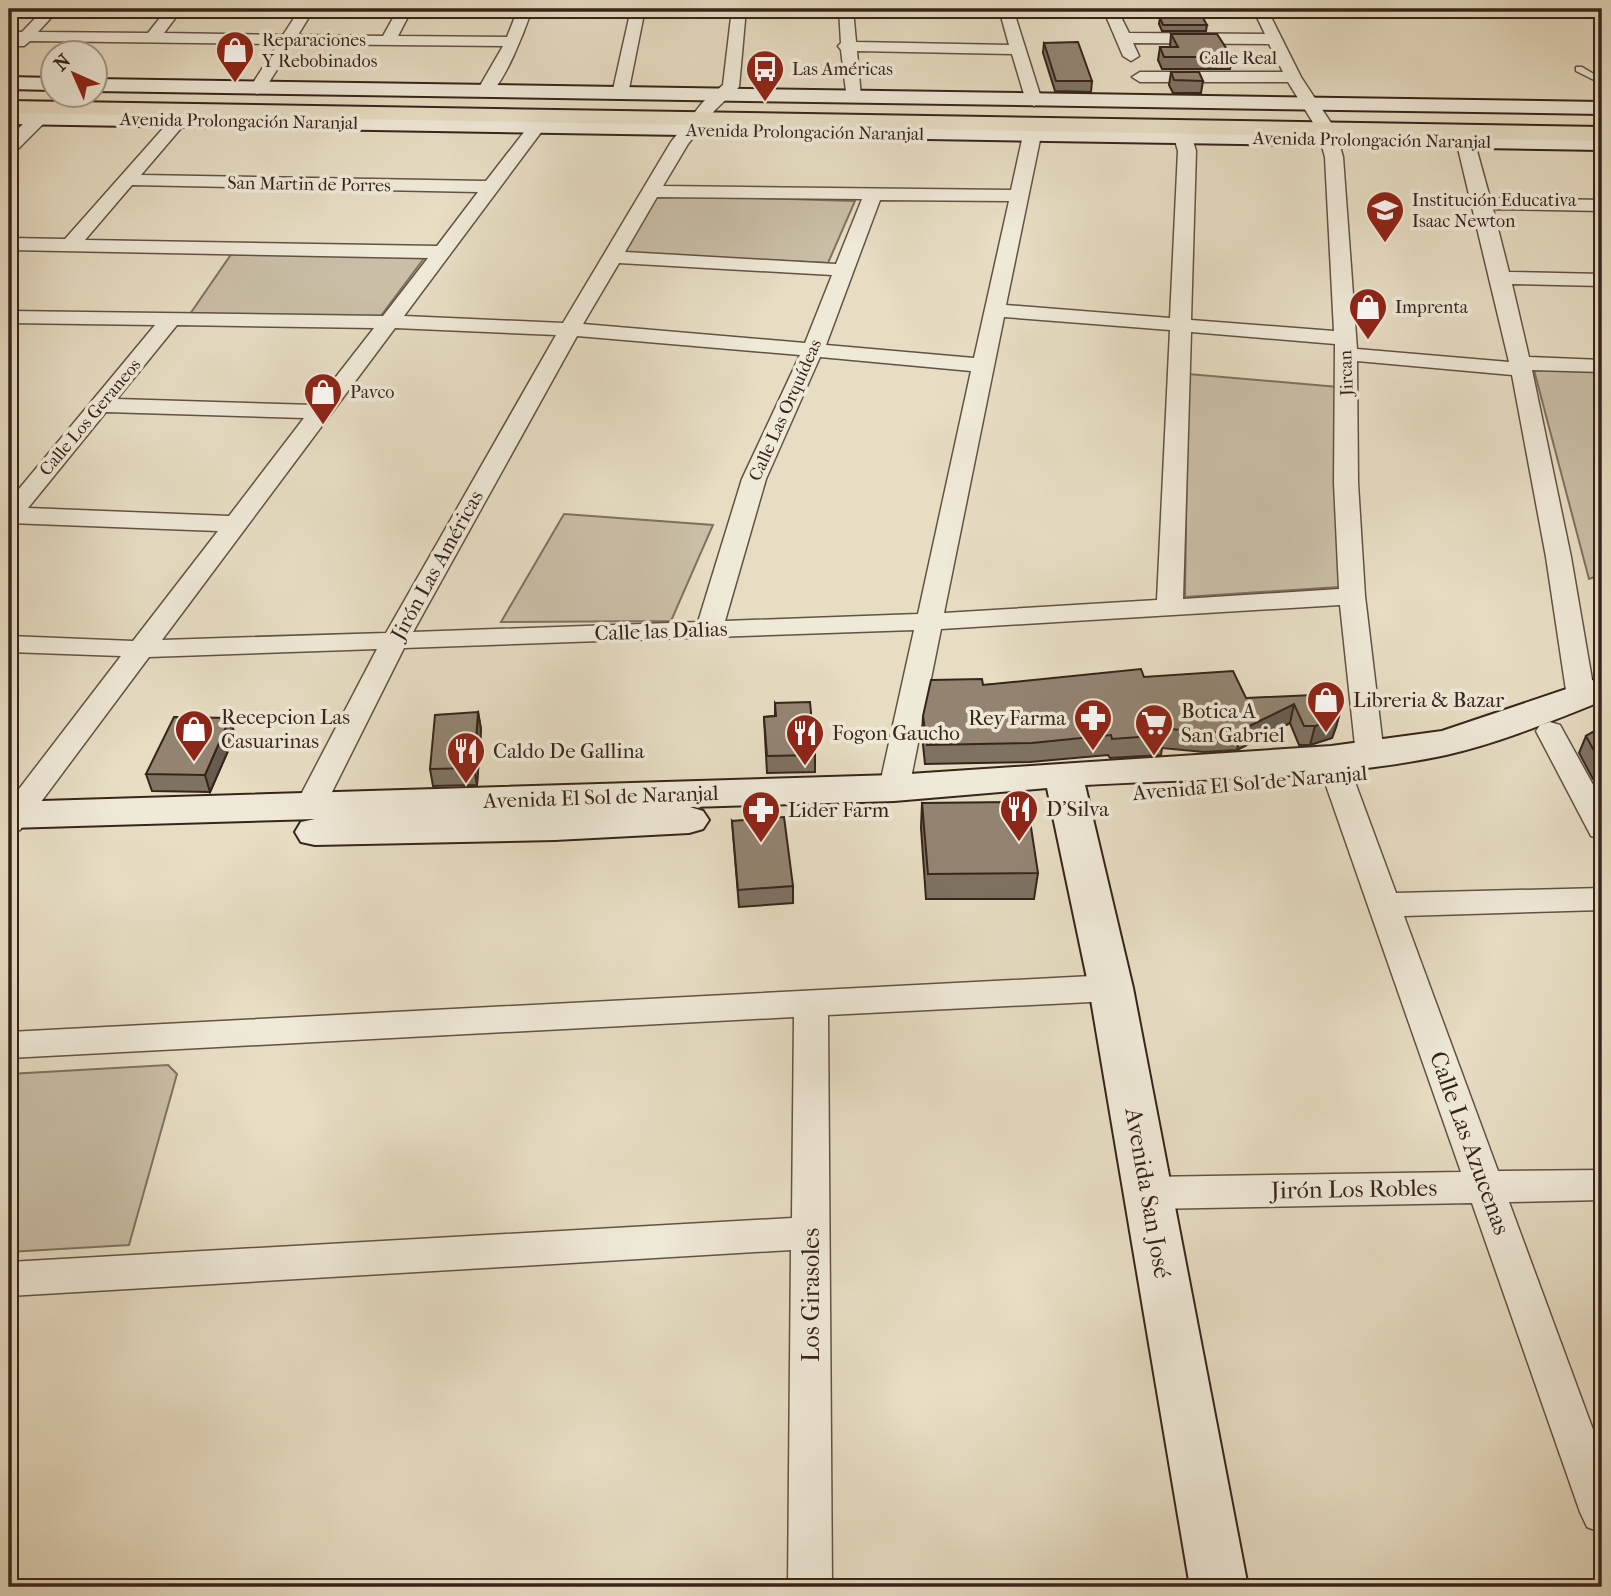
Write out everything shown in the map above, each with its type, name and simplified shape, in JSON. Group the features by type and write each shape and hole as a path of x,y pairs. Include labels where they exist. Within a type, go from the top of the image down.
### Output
{"main road":[{"path":"118,85 145,96"},
{"path":"9,93 38,94"},
{"name":"Avenida Prolongación Naranjal","path":"108,95 705,113 939,124 1321,122 1597,125"},
{"path":"879,108 926,98"},
{"name":"Avenida Prolongación Naranjal","path":"9,107 705,113 879,108 1321,122"},
{"path":"1550,107 1597,125"},
{"path":"939,124 965,134"},
{"path":"1556,143 1597,125"}],"street":[{"path":"9,54 52,9"},
{"path":"152,38 175,9"},
{"path":"257,89 307,9"},
{"path":"388,40 405,9"},
{"path":"485,91 513,42 525,9"},
{"path":"620,94 638,9"},
{"name":"Jirón Las Américas","path":"310,806 394,641 570,329 652,191 705,113 731,87 738,9"},
{"path":"846,9 846,46 853,97"},
{"path":"1006,9 1034,101"},
{"path":"1110,9 1153,103"},
{"name":"Jircan","path":"1260,9 1293,77 1321,122 1334,157 1346,346 1346,483 1352,596 1370,755"},
{"path":"9,36 513,42"},
{"path":"1123,38 1275,39"},
{"path":"846,46 1019,50"},
{"name":"Calle Real","path":"1140,77 1293,77"},
{"path":"9,83 38,84"},
{"name":"Avenida Prolongación Naranjal","path":"108,85 620,94 705,113 965,134 1183,137 1321,122 1550,107"},
{"name":"Avenida Prolongación Naranjal","path":"9,117 537,127 853,97 926,98 1153,103 1465,140 1556,143"},
{"path":"9,148 39,118"},
{"path":"70,245 180,120"},
{"path":"10,823 537,127"},
{"path":"894,788 1032,135"},
{"path":"1170,608 1187,152 1183,137"},
{"path":"1465,140 1483,203 1520,366 1563,578 1595,699"},
{"name":"San Martin de Porres","path":"129,180 490,187"},
{"path":"652,191 1017,196"},
{"name":"Calle Las Orquídeas","path":"709,629 754,479 813,349 873,194"},
{"path":"1483,203 1602,205"},
{"path":"9,244 441,252"},
{"path":"613,257 843,270"},
{"path":"1500,278 1602,280"},
{"path":"993,310 1179,324 1520,366 1602,366"},
{"path":"9,317 390,322 570,329 982,365"},
{"name":"Calle Los Geraneos","path":"9,515 171,319"},
{"path":"100,405 321,412"},
{"path":"9,515 236,524"},
{"name":"Calle las Dalias","path":"9,644 140,649 928,622 1352,596"},
{"name":"Avenida El Sol de Naranjal","path":"10,823 310,806 894,788 1066,787 1435,767 1550,732 1595,699"},
{"name":"Avenida El Sol de Naranjal","path":"10,823 555,827 1066,787 1370,755 1445,743 1595,699"},
{"path":"1550,732 1602,829"},
{"name":"Calle Las Azucenas","path":"1337,774 1602,1512"},
{"name":"Avenida San José","path":"1066,787 1111,988 1219,1587"},
{"path":"1385,905 1602,899"},
{"path":"9,1045 1111,988"},
{"name":"Los Girasoles","path":"810,1587 811,1003"},
{"name":"Jirón Los Robles","path":"1148,1194 1602,1185"},
{"path":"9,1279 811,1233"}],"lane":[{"path":"1579,69 1602,82"}],"shaded area":[{"path":"657,195 855,201 828,263 621,253"},
{"path":"232,253 425,257 380,317 190,314"},
{"path":"1534,370 1602,372 1602,574 1589,579"},
{"path":"1188,374 1338,387 1339,587 1185,597"},
{"path":"564,514 713,525 671,621 501,622"},
{"path":"168,1065 177,1074 129,1245 9,1252 9,1074"}],"building":[{"path":"1160,18 1203,18 1207,25 1163,25"},
{"path":"1171,34 1217,34 1232,57 1164,57 1160,47 1178,47"},
{"path":"1078,42 1092,81 1056,81 1044,43"},
{"path":"1171,72 1199,72 1203,81 1174,80"},
{"path":"1141,669 1144,677 1233,671 1246,698 1335,694 1341,708 1337,719 1315,726 1304,726 1294,704 1241,730 1208,733 1162,728 1165,735 1112,739 1111,735 1032,743 927,745 923,716 931,680 982,679 983,685"},
{"path":"810,702 815,755 767,756 764,717 776,716 775,703"},
{"path":"478,712 474,768 430,769 435,715"},
{"path":"174,717 230,718 205,775 146,774"},
{"path":"1602,727 1602,762 1600,762 1586,736"},
{"path":"1013,802 1029,814 1038,873 928,874 922,803"},
{"path":"784,817 793,886 738,890 732,821"}],"place":[{"name":"Reparaciones Y Rebobinados","path":"235,84"},
{"name":"Las Américas","path":"765,103"},
{"name":"Institución Educativa Isaac Newton","path":"1385,244"},
{"name":"Imprenta","path":"1368,341"},
{"name":"Pavco","path":"323,426"},
{"name":"Libreria & Bazar","path":"1326,734"},
{"name":"Rey Farma","path":"1093,752"},
{"name":"Botica A San Gabriel","path":"1154,757"},
{"name":"Recepcion Las Casuarinas","path":"194,763"},
{"name":"Fogon Gaucho","path":"805,767"},
{"name":"Caldo De Gallina","path":"466,785"},
{"name":"D'Silva","path":"1019,843"},
{"name":"Lider Farm","path":"761,844"}]}
